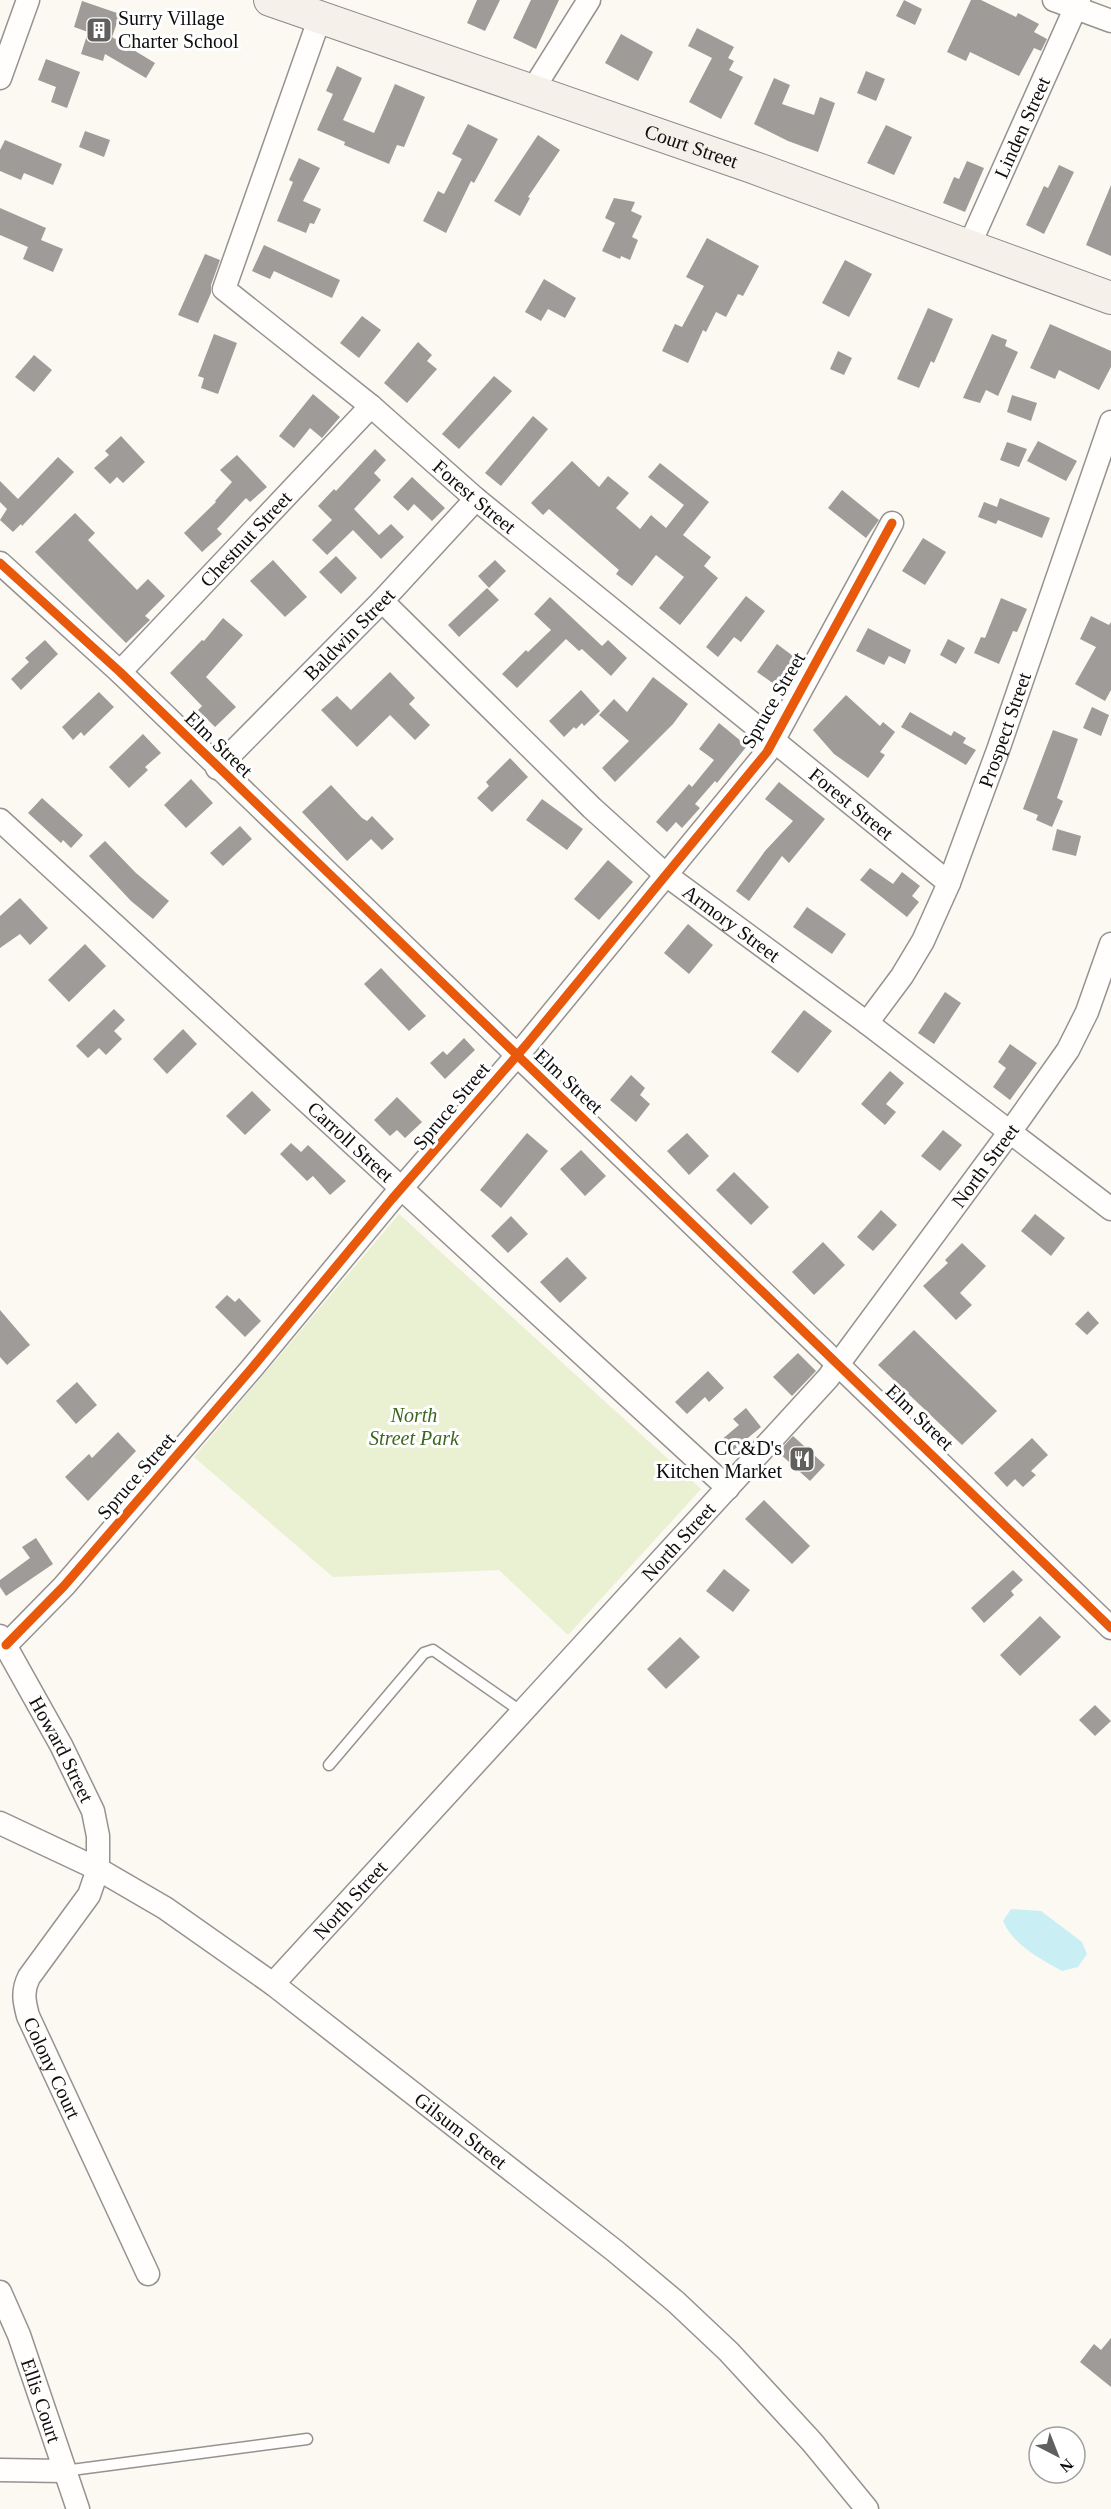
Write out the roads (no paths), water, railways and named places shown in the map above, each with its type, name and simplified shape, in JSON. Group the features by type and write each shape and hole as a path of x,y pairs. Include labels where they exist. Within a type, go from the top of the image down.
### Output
{"main road":[{"name":"Court Street","path":"270,0 752,167 1111,298"}],"street":[{"path":"0,78 28,0"},
{"path":"532,91 589,0"},
{"path":"1054,0 1077,4 1111,21"},
{"name":"Linden Street","path":"969,246 1077,4"},
{"name":"Forest Street","path":"320,17 225,289 371,406 476,499 949,883"},
{"name":"Chestnut Street","path":"120,672 371,406"},
{"name":"Prospect Street","path":"867,1023 902,976 923,941 949,883 1002,739 1111,422"},
{"name":"Baldwin Street","path":"217,768 382,601 476,499"},
{"name":"Spruce Street","path":"3,1641 72,1577 516,1057 767,752 892,523"},
{"name":"Elm Street","path":"0,562 120,672 516,1057 838,1362 1111,1628"},
{"name":"Armory Street","path":"382,601 592,808 666,875 1011,1131 1111,1209"},
{"name":"Carroll Street","path":"0,820 728,1488"},
{"name":"North Street","path":"273,1984 828,1378 1011,1131 1068,1050 1087,1012 1111,944"},
{"name":"Howard Street","path":"3,1641 61,1744 93,1811 98,1836 98,1869"},
{"name":"Gilsum Street","path":"5,1832 98,1869 165,1908 273,1984 615,2251 676,2302 752,2377 812,2442 867,2509"},
{"name":"Colony Court","path":"98,1869 89,1895 29,1977 24,1987 24,2002 28,2016 148,2274"},
{"name":"Ellis Court","path":"0,2292 19,2335 78,2509"},
{"path":"0,2470 64,2471"}],"lane":[{"path":"329,1766 424,1653 433,1650 523,1712"},
{"path":"64,2471 307,2439"}],"water":[{"path":"1011,1909 1041,1911 1082,1942 1087,1954 1078,1967 1062,1971 1021,1944 1013,1937 1003,1921"}],"place":[{"name":"Surry Village Charter School","path":"99,30"},
{"name":"CC&D's Kitchen Market","path":"802,1459"}],"park label":[{"name":"North Street Park","path":"414,1426"}]}
